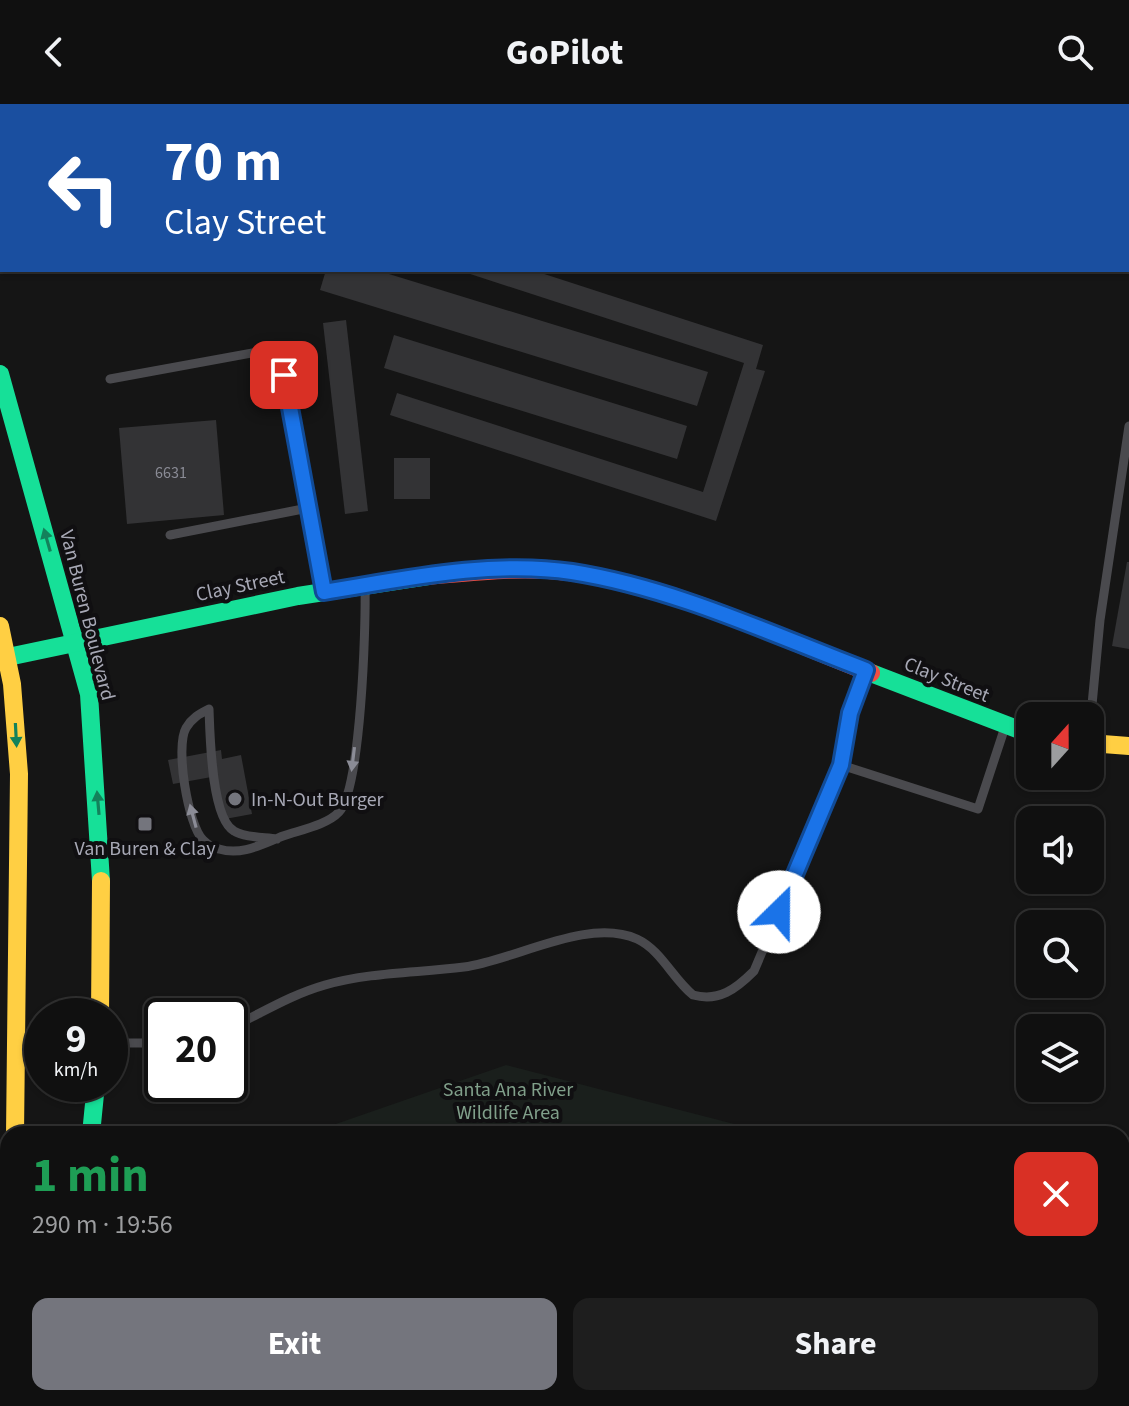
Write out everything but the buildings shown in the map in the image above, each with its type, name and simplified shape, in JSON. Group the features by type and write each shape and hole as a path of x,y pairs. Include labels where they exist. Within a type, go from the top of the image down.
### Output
{"main road":[{"name":"Van Buren Boulevard","path":"0,374 77,641 89,694 100,828 100,998"},
{"name":"Clay Street","path":"8,657 324,592 516,568 570,572 663,593 1016,730"},
{"path":"0,626 8,657 15,711 20,816 21,1005 15,1126"},
{"path":"1104,744 1129,746"},
{"path":"92,1126 94,1102"}],"lane":[{"path":"110,379 279,348 324,592"},
{"path":"1092,702 1100,620 1129,426"},
{"path":"170,535 308,508"},
{"path":"277,839 234,831 224,821 211,752 209,709 197,715 185,730 181,748 197,831 204,842 234,852 277,839 339,812 349,792 363,681 365,585"},
{"path":"248,1018 272,1004 353,977 464,967 504,960 556,941 611,932 637,940 651,949 693,995 717,997 739,986 754,971 841,765 850,713 866,670"},
{"path":"841,765 978,809 1005,727"}],"green space":[{"name":"Santa Ana River Wildlife Area","path":"506,1065 742,1126 330,1126"}],"traffic: fast":[{"path":"0,374 89,694 101,881"},
{"path":"8,657 298,596 428,576"},
{"path":"871,673 1016,729"},
{"path":"92,1126 94,1102"}],"traffic: slow":[{"path":"0,626 12,684 19,774 15,1126"},
{"path":"1104,744 1129,746"},
{"path":"100,998 101,881"}],"traffic: jam":[{"path":"428,576 533,570 608,579 684,600 871,673"}],"place":[{"name":"In-N-Out Burger","path":"235,799"},
{"name":"Van Buren & Clay","path":"145,824"}],"route":[{"path":"284,375 324,592 408,578 516,568 570,572 663,593 866,670 850,713 841,765 779,912"}]}
